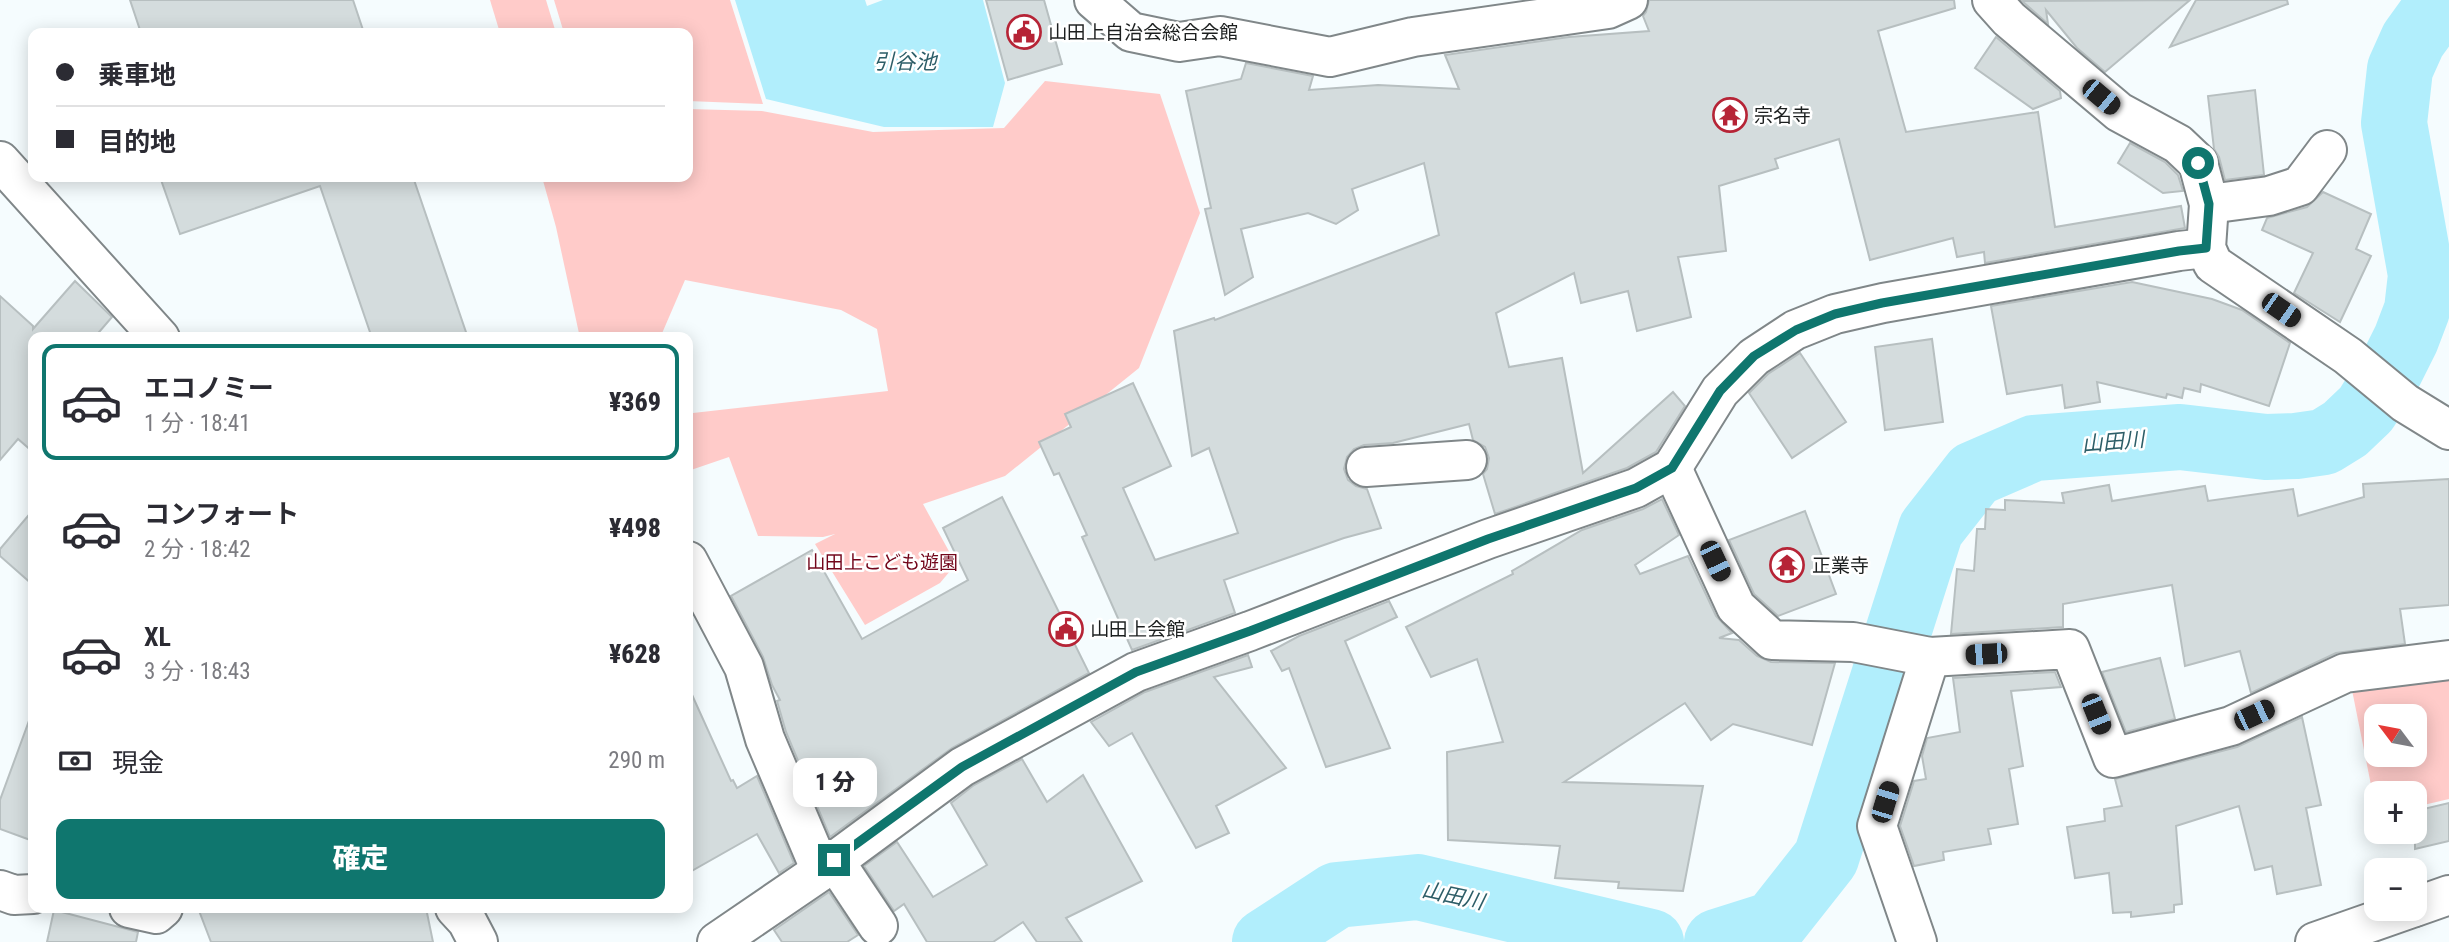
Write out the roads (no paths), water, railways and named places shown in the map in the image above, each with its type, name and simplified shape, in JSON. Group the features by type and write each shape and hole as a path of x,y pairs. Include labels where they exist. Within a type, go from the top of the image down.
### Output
{"street":[{"path":"1094,0 1131,32 1179,42 1220,36 1330,57 1413,37 1608,9 1628,0"},
{"path":"1993,0 2009,19 2119,112 2178,144 2198,163 2209,204 2206,248 2213,264 2348,356 2405,403 2449,430"},
{"path":"2209,204 2269,196 2300,186 2326,150"},
{"path":"0,160 155,332"},
{"path":"718,942 828,866 962,767 1136,672 1488,539 1636,488 1672,468 1720,391 1754,356 1796,330 1835,314 1882,303 2206,248"},
{"path":"1366,467 1467,460"},
{"path":"1672,468 1736,607 1772,640 1853,642 1930,657 2070,649 2113,758 2231,726 2345,673 2449,660"},
{"path":"693,570 744,667 765,739 828,866 878,926"},
{"path":"1917,942 1877,826 1930,657"},
{"path":"2427,906 2449,895"},
{"path":"460,913 478,942"},
{"path":"2315,942 2390,921"}],"water":[{"name":"引谷池","path":"735,0 865,0 867,6 883,0 983,0 1005,83 993,127 884,127 766,99"}],"waterway":[{"name":"山田川","path":"1717,942 1774,924 1826,858 1931,529 1974,474 2034,448 2180,437 2266,447 2324,442 2345,429 2366,409 2406,339 2417,310 2421,275 2394,123 2400,69 2413,40 2434,11 2446,0"},
{"name":"山田川","path":"1265,942 1337,895 1418,887 1651,942"}],"place":[{"name":"山田上自治会総合会館","path":"1024,32"},
{"name":"宗名寺","path":"1730,115"},
{"name":"正業寺","path":"1787,565"},
{"name":"山田上会館","path":"1066,629"}],"park label":[{"name":"山田上こども遊園","path":"882,562"}]}
